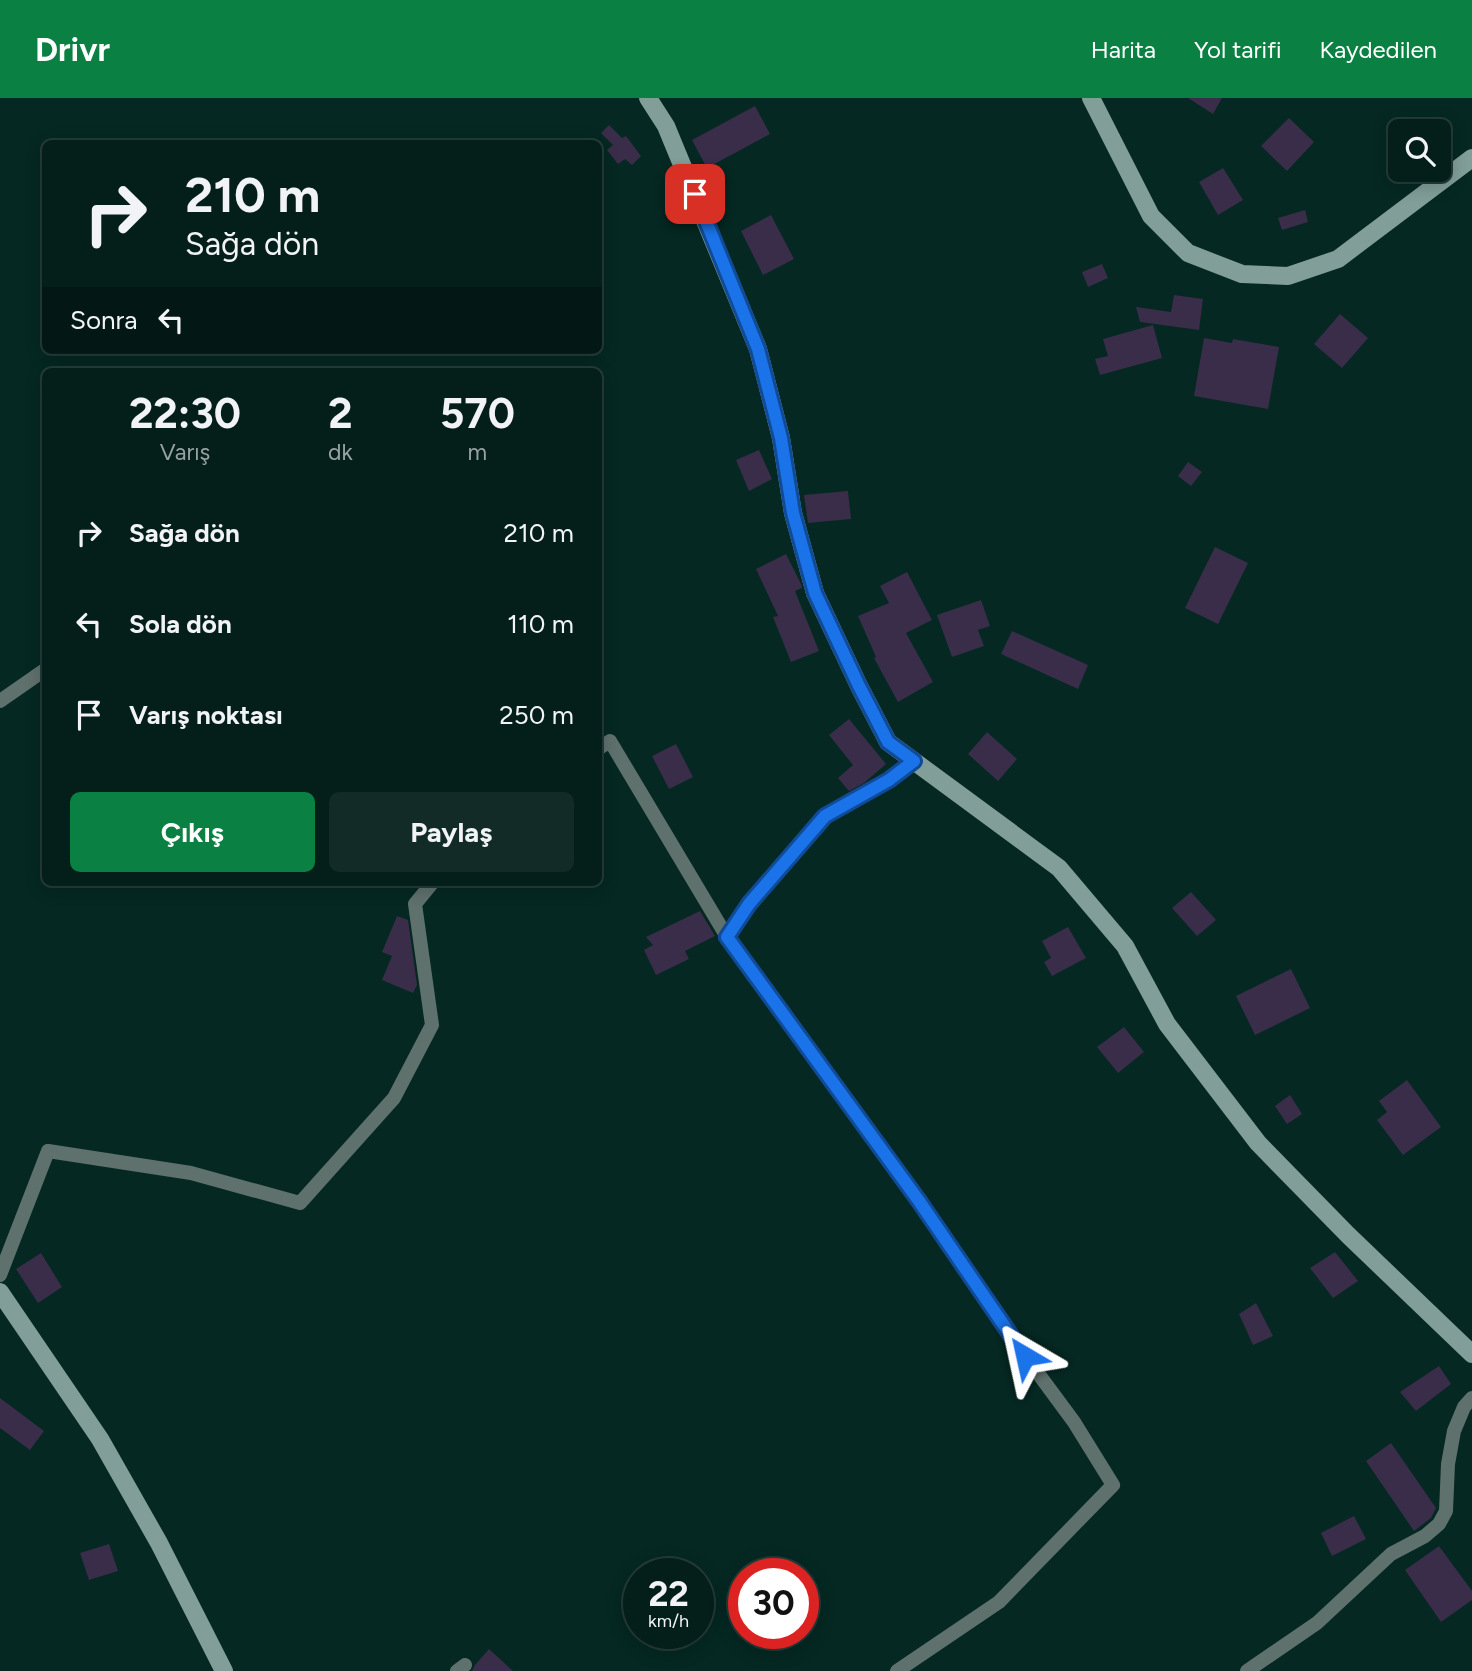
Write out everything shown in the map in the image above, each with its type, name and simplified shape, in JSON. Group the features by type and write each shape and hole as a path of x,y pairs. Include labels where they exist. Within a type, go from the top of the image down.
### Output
{"street":[{"path":"648,98 666,126 758,349 781,438 793,513 815,593 888,742 1059,868 1125,946 1167,1024 1258,1143 1348,1235 1472,1354"},
{"path":"1091,98 1151,216 1188,253 1242,274 1288,276 1338,259 1472,158"},
{"path":"0,701 42,672"},
{"path":"602,746 610,741 727,937 919,1201 1009,1334 1074,1422 1113,1485 999,1602 897,1671"},
{"path":"727,937 749,904 825,816 889,780 914,761"},
{"path":"0,1275 48,1151 191,1173 300,1203 394,1098 432,1025 415,904 430,886"},
{"path":"0,1292 100,1439 159,1543 224,1671"},
{"path":"1247,1671 1317,1623 1391,1554 1425,1536 1439,1524 1446,1511 1448,1464 1454,1431 1464,1407 1472,1398"}],"building":[{"path":"1188,98 1222,98 1213,114"},
{"path":"755,106 770,134 707,168 692,140"},
{"path":"1289,118 1314,142 1287,171 1261,146"},
{"path":"609,125 622,138 626,136 641,156 632,165 625,159 618,164 607,150 613,145 601,133"},
{"path":"1223,168 1243,200 1218,215 1199,182"},
{"path":"1305,210 1308,222 1282,230 1278,218"},
{"path":"771,215 794,259 763,275 741,231"},
{"path":"1102,264 1108,278 1088,287 1082,272"},
{"path":"1174,295 1203,299 1199,330 1140,322 1136,307 1171,312"},
{"path":"1340,314 1368,338 1342,368 1314,344"},
{"path":"1153,325 1162,358 1100,375 1095,359 1108,356 1103,339"},
{"path":"1204,338 1232,343 1233,339 1279,347 1268,409 1194,396"},
{"path":"759,450 772,479 749,491 736,460"},
{"path":"1188,462 1202,472 1191,486 1178,476"},
{"path":"848,491 851,519 808,523 804,495"},
{"path":"1215,547 1248,563 1218,624 1185,608"},
{"path":"786,554 801,584 802,588 795,591 819,651 791,662 773,617 778,616 756,569"},
{"path":"907,572 932,620 906,633 933,682 898,702 874,658 876,657 858,616 889,603 880,586"},
{"path":"981,600 990,626 978,630 984,646 952,657 937,615"},
{"path":"1012,631 1088,665 1078,689 1001,654"},
{"path":"849,719 886,764 864,783 849,791 838,778 853,765 829,735"},
{"path":"987,732 1017,759 998,781 968,754"},
{"path":"676,744 693,777 669,789 652,756"},
{"path":"1191,892 1216,920 1197,936 1172,908"},
{"path":"700,911 715,936 685,951 689,959 656,975 644,950 653,945 646,937"},
{"path":"397,916 408,920 417,985 413,993 382,980 392,956 382,952"},
{"path":"1068,927 1086,958 1052,976 1044,962 1051,958 1042,941"},
{"path":"1291,969 1310,1008 1255,1035 1236,996"},
{"path":"1124,1027 1144,1052 1118,1073 1097,1047"},
{"path":"1407,1080 1441,1127 1403,1155 1377,1120 1387,1112 1379,1101"},
{"path":"1290,1095 1302,1114 1287,1124 1275,1106"},
{"path":"1335,1252 1358,1281 1333,1298 1310,1268"},
{"path":"41,1253 62,1287 38,1303 16,1269"},
{"path":"1256,1303 1273,1336 1253,1345 1239,1314"},
{"path":"1439,1366 1451,1384 1416,1411 1400,1392"},
{"path":"0,1398 44,1431 30,1450 0,1428"},
{"path":"1391,1443 1436,1508 1431,1518 1414,1531 1366,1461"},
{"path":"1354,1516 1366,1539 1332,1556 1321,1533"},
{"path":"109,1544 118,1571 89,1580 80,1553"},
{"path":"1439,1546 1472,1591 1472,1600 1441,1622 1405,1570"},
{"path":"489,1649 513,1671 472,1671"}],"route":[{"path":"695,194 758,349 781,438 793,513 815,593 888,742 914,761 889,780 825,816 749,904 727,937 919,1201 1025,1356"}]}
